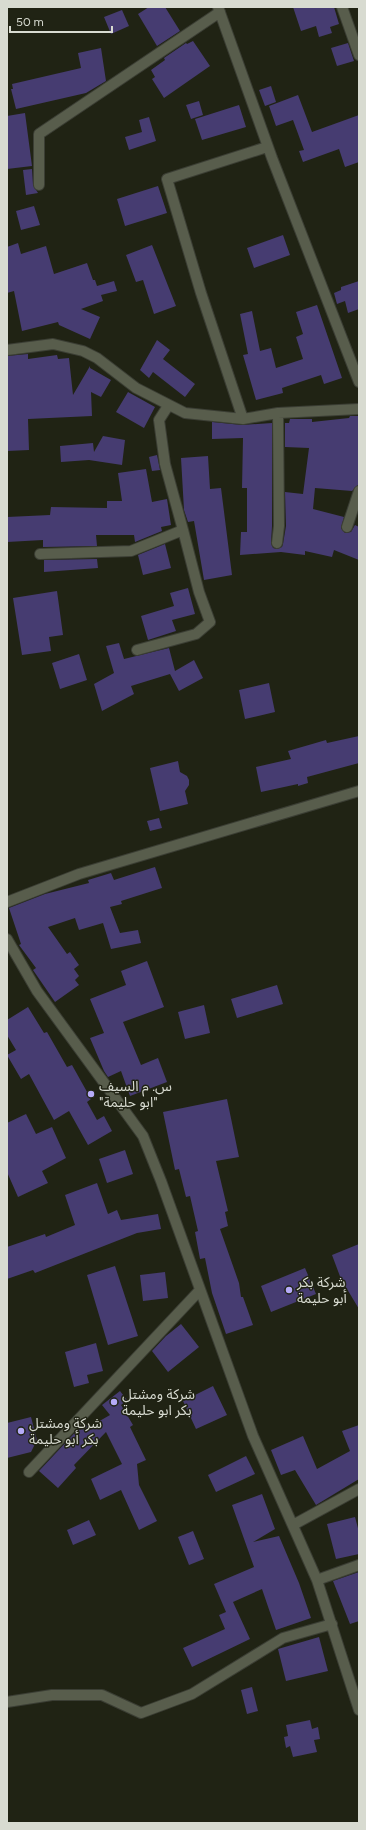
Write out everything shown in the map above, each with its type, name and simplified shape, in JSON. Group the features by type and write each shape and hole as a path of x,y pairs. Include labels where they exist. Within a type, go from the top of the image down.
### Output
{"street":[{"path":"342,7 359,55"},
{"path":"39,184 39,134 219,10 268,147 359,382"},
{"path":"243,419 201,293 167,179 268,147"},
{"path":"7,350 53,344 83,351 97,358 136,388 168,406 185,413 243,419 278,413 359,409"},
{"path":"137,650 196,634 210,622 199,592 184,530 165,464 160,420 168,406"},
{"path":"277,543 279,526 278,413"},
{"path":"347,527 359,491"},
{"path":"40,554 131,551 184,530"},
{"path":"7,902 79,874 359,791"},
{"path":"7,939 37,991 143,1136 253,1436 317,1580 359,1710"},
{"path":"30,1472 200,1290"},
{"path":"293,1525 359,1490"},
{"path":"317,1580 359,1565"},
{"path":"7,1702 52,1695 102,1696 141,1713 192,1694 283,1638 332,1624"}],"building":[{"path":"149,7 165,7 180,31 157,46 138,14"},
{"path":"293,7 334,7 339,24 330,27 332,33 319,37 316,26 301,31"},
{"path":"122,10 129,26 111,34 104,17"},
{"path":"193,41 210,66 164,98 152,79 155,77 151,70 165,60 164,58 186,43 187,44"},
{"path":"348,43 354,61 337,66 331,48"},
{"path":"101,48 106,81 86,93 16,109 11,89 13,89 12,84 81,68 78,53"},
{"path":"271,86 276,102 265,106 259,90"},
{"path":"298,95 312,132 359,115 359,162 345,167 339,149 303,162 299,151 304,150 293,120 276,126 269,106"},
{"path":"199,101 203,115 191,119 186,105"},
{"path":"239,105 246,127 202,140 195,119"},
{"path":"25,113 32,166 7,169 7,116"},
{"path":"149,117 156,141 129,150 125,137 142,132 139,120"},
{"path":"32,169 33,185 38,193 26,195 23,170"},
{"path":"158,186 167,213 125,226 117,199"},
{"path":"34,206 40,225 21,230 16,211"},
{"path":"283,235 290,255 254,268 247,248"},
{"path":"18,243 21,254 46,246 54,274 87,263 93,280 95,280 97,286 114,281 117,291 101,295 103,301 81,309 100,317 90,339 59,325 58,322 22,331 14,291 7,293 7,247"},
{"path":"152,245 176,306 154,314 143,280 136,282 126,255"},
{"path":"359,281 359,309 348,313 345,301 337,304 334,293 341,290 341,287"},
{"path":"317,305 342,378 324,384 321,375 282,388 283,393 256,400 243,355 248,354 240,314 252,311 260,351 271,348 276,368 303,359 296,337 303,334 296,312"},
{"path":"157,340 170,350 163,359 195,384 185,397 153,372 149,378 140,370"},
{"path":"28,354 28,359 57,355 58,359 69,358 73,395 90,366 90,368 111,380 101,397 91,392 92,416 28,419 29,450 7,451 7,356"},
{"path":"128,392 155,407 144,428 116,412"},
{"path":"350,416 359,416 358,485 352,491 315,488 313,509 344,517 341,528 345,533 351,532 355,525 359,527 359,560 334,550 332,557 305,551 305,555 281,552 240,555 241,532 247,532 247,488 242,488 243,438 212,439 212,422 242,425 272,423 271,543 273,548 277,549 282,547 286,526 285,492 303,494 309,448 285,447 285,423 289,423 290,419 312,419 312,422 349,418"},
{"path":"103,436 125,440 122,465 89,460 61,462 60,446 93,443 94,452"},
{"path":"157,455 160,470 152,471 149,457"},
{"path":"208,456 210,489 221,488 232,575 204,580 194,521 188,522 184,510 181,458"},
{"path":"146,469 152,502 167,499 171,525 161,527 162,531 135,542 134,535 96,535 97,546 43,547 43,540 7,542 7,517 50,515 51,507 107,508 107,501 122,501 118,473"},
{"path":"165,544 171,568 143,575 138,555"},
{"path":"97,559 98,568 44,572 44,560"},
{"path":"188,588 195,614 172,620 176,631 148,640 141,616 174,606 170,593"},
{"path":"57,591 63,635 49,637 51,651 22,655 13,598"},
{"path":"119,643 124,659 169,648 175,671 194,660 203,678 179,691 170,674 131,686 134,694 102,711 94,684 114,673 106,646"},
{"path":"79,654 87,680 60,689 52,663"},
{"path":"269,683 275,712 245,719 239,690"},
{"path":"359,736 359,763 307,777 308,783 298,786 298,784 261,792 256,767 291,759 288,751 326,740 327,743"},
{"path":"178,761 180,772 187,776 189,780 189,785 185,791 188,804 160,811 150,768"},
{"path":"159,818 162,828 150,831 147,821"},
{"path":"155,867 162,888 121,901 122,904 110,907 120,933 138,930 141,943 111,949 103,923 79,930 75,918 48,927 67,954 70,952 79,965 74,969 79,976 75,980 79,985 55,1002 33,970 36,968 19,945 21,944 9,908 45,894 89,883 88,880 111,873 114,880"},
{"path":"147,961 164,1007 123,1022 141,1065 158,1058 167,1082 130,1096 121,1071 108,1077 90,1038 104,1033 90,999 126,985 121,971"},
{"path":"277,985 283,1004 237,1018 231,999"},
{"path":"204,1005 210,1033 185,1039 178,1012"},
{"path":"28,1007 44,1033 47,1032 67,1067 72,1065 91,1099 87,1102 97,1120 104,1116 112,1131 88,1145 69,1111 54,1120 29,1074 21,1079 7,1055 16,1050 7,1035 7,1020"},
{"path":"227,1099 239,1157 216,1161 228,1211 225,1212 228,1226 220,1229 239,1283 241,1297 243,1297 253,1325 226,1334 212,1293 205,1258 200,1259 195,1232 198,1231 190,1196 186,1197 179,1169 175,1170 163,1112"},
{"path":"26,1114 36,1134 52,1127 66,1158 42,1171 48,1183 18,1197 7,1172 7,1123"},
{"path":"125,1150 133,1174 107,1183 99,1159"},
{"path":"97,1183 108,1214 117,1210 121,1220 158,1214 161,1229 137,1233 35,1273 33,1270 7,1279 7,1247 45,1234 46,1237 75,1225 65,1195"},
{"path":"359,1244 359,1309 341,1279 332,1255"},
{"path":"115,1266 138,1336 108,1345 87,1275"},
{"name":"شركة بكر أبو حليمة","path":"305,1268 316,1294 271,1312 261,1286"},
{"path":"165,1272 168,1298 143,1301 140,1275"},
{"path":"181,1324 199,1347 168,1372 152,1351 166,1336"},
{"path":"96,1343 103,1371 87,1375 89,1383 74,1387 65,1352"},
{"path":"213,1386 227,1415 196,1429 183,1401"},
{"path":"120,1391 127,1400 121,1405 133,1425 130,1427 146,1460 137,1464 139,1485 157,1521 139,1530 121,1490 100,1500 91,1479 122,1464 106,1432 74,1465 76,1468 58,1488 39,1471 84,1423 89,1427 110,1415 102,1405"},
{"name":"شركة ومشتل بكر أبو حليمة","path":"31,1417 37,1440 31,1452 7,1458 7,1423"},
{"path":"359,1425 359,1479 316,1505 295,1470 281,1475 271,1450 303,1436 317,1469 350,1451 342,1431"},
{"path":"246,1456 255,1474 216,1492 208,1475"},
{"path":"262,1494 275,1529 253,1542 279,1536 299,1583 311,1618 276,1630 262,1589 233,1602 250,1639 192,1667 183,1648 225,1629 219,1615 226,1612 214,1584 254,1567 232,1505"},
{"path":"355,1517 359,1532 359,1554 336,1559 327,1524"},
{"path":"89,1520 96,1535 73,1545 67,1530"},
{"path":"193,1531 204,1559 189,1565 178,1537"},
{"path":"359,1572 359,1621 350,1624 333,1581"},
{"path":"319,1637 328,1671 286,1681 278,1649"},
{"path":"252,1687 258,1711 247,1714 241,1690"},
{"path":"310,1720 312,1729 318,1727 320,1739 314,1740 317,1752 293,1757 290,1746 286,1748 284,1737 288,1736 286,1725"}],"place":[{"name":"س. م السيف \"ابو حليمة\"","path":"91,1094"},
{"name":"شركة بكر أبو حليمة","path":"289,1290"},
{"name":"شركة ومشتل بكر ابو حليمة","path":"114,1402"},
{"name":"شركة ومشتل بكر أبو حليمة","path":"21,1431"}]}
